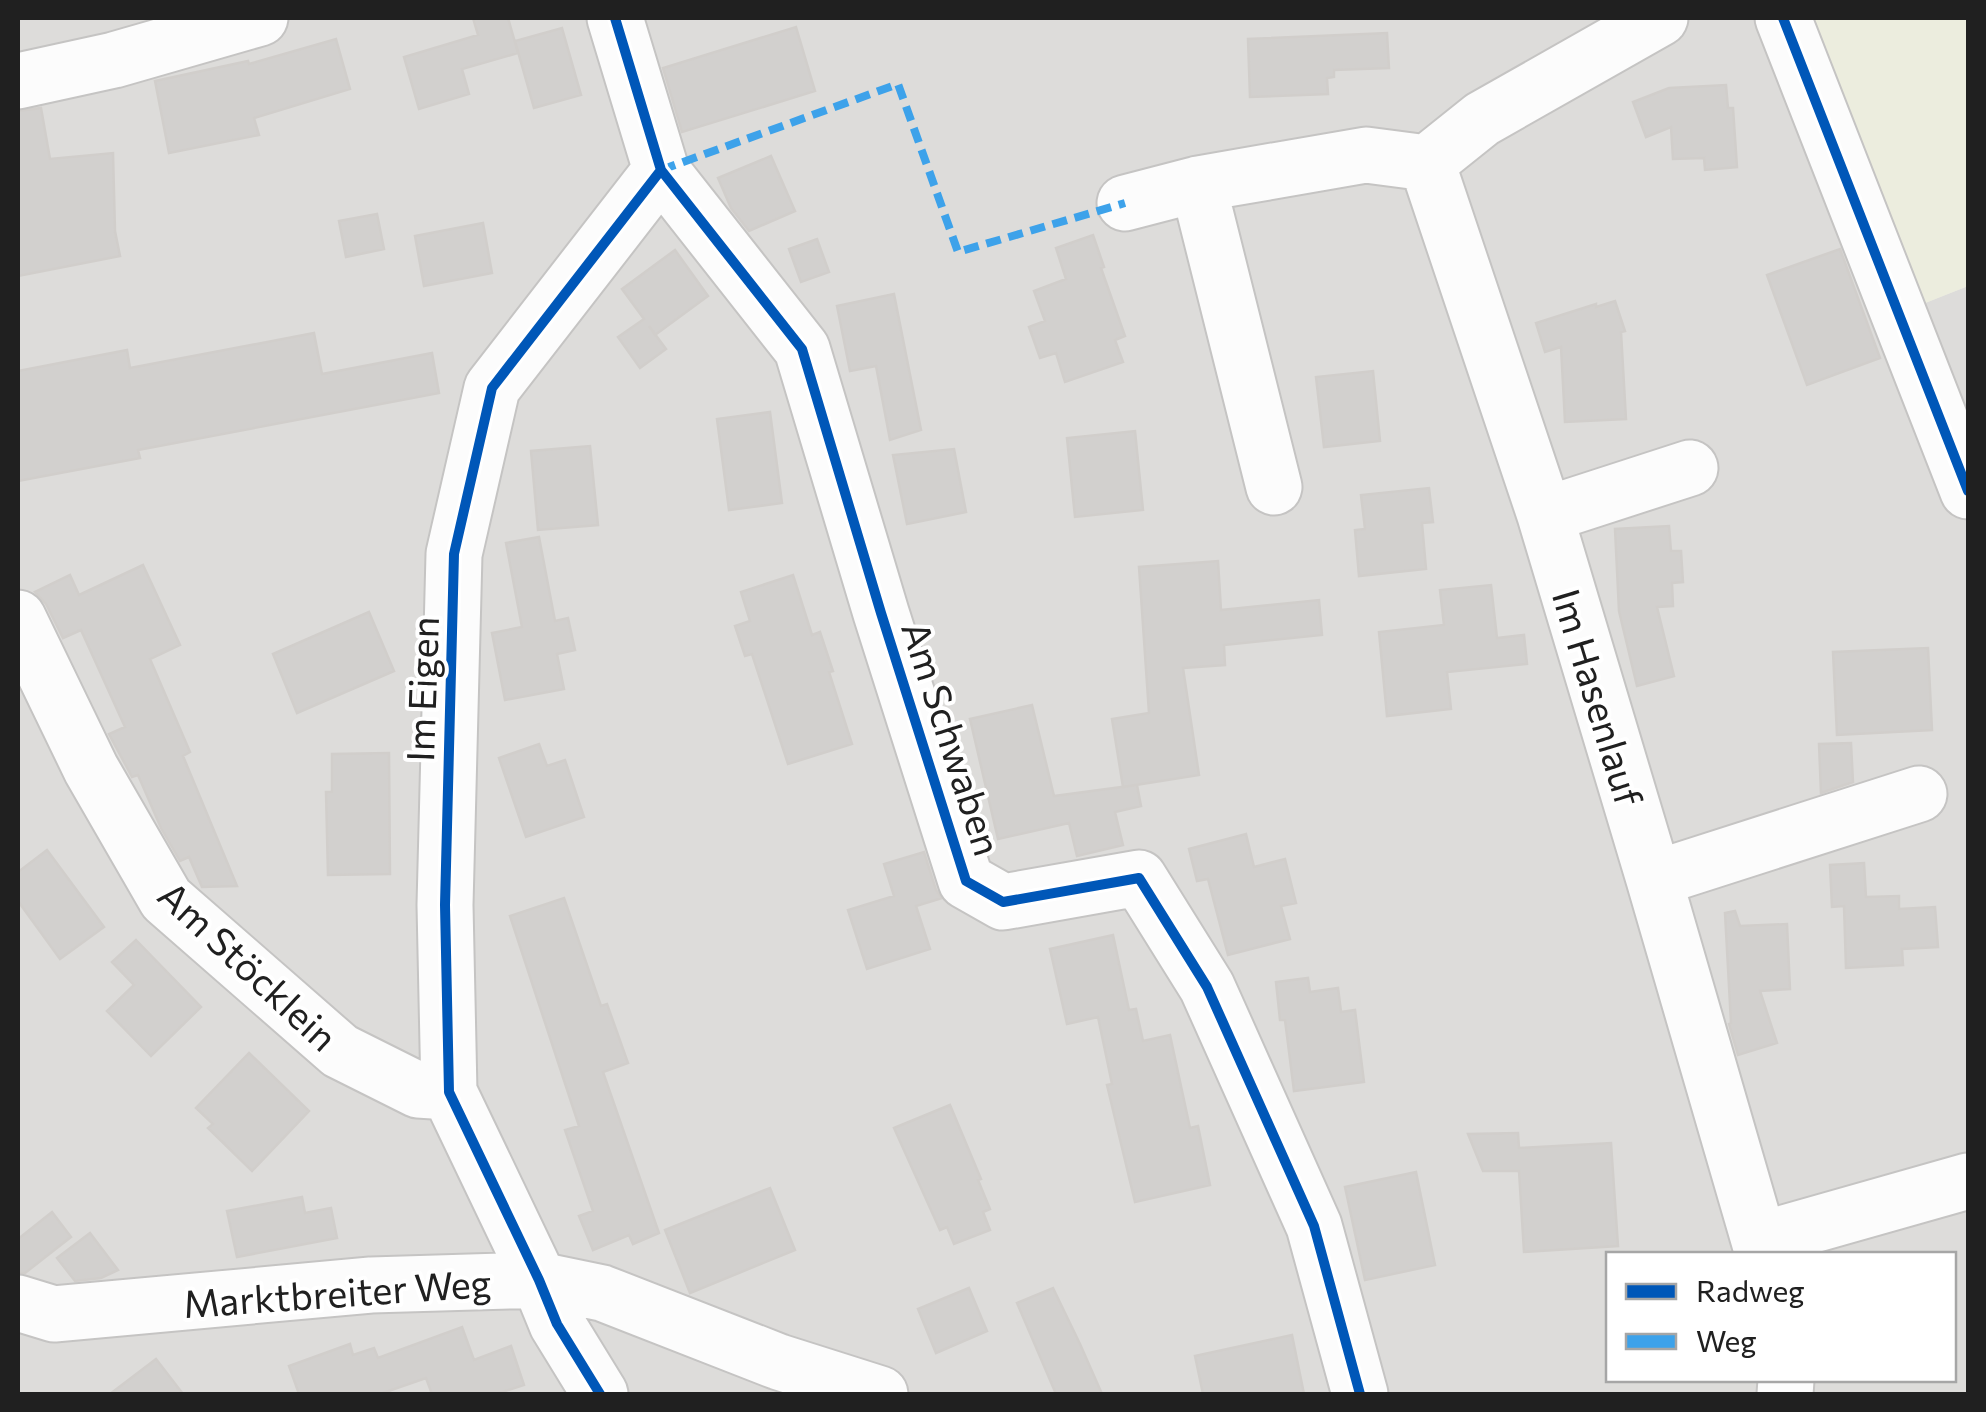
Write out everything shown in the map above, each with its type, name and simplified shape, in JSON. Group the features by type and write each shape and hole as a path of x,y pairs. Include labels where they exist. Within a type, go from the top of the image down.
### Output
{"street":[{"path":"18,81 114,60 260,18"},
{"path":"615,18 660,170"},
{"path":"1125,203 1198,184 1366,155 1427,163 1482,119 1660,18"},
{"path":"1783,18 1968,490"},
{"name":"Im Hasenlauf","path":"1427,163 1545,515 1762,1247 1968,1180"},
{"name":"Im Eigen","path":"600,1394 557,1324 449,1092 444,905 454,554 492,388 660,170"},
{"name":"Am Schwaben","path":"660,170 802,349 966,881 1002,902 1139,878 1207,987 1314,1226 1360,1394"},
{"path":"1198,184 1274,486"},
{"path":"1545,515 1690,468"},
{"name":"Am Stöcklein","path":"18,618 91,770 166,898 340,1051 418,1090 449,1092"},
{"path":"1654,878 1919,794"},
{"name":"Marktbreiter Weg","path":"18,1303 54,1314 370,1285 539,1280 602,1293 780,1362 880,1394"}],"shaded area":[{"path":"18,18 1783,18 1899,313 1968,286 1968,1394 18,1394"},
{"path":"1783,18 1968,18 1968,286 1898,314"}],"building":[{"path":"473,18 508,18 518,53 462,69 469,94 419,109 404,57 478,35"},
{"path":"796,27 815,91 682,132 663,68"},
{"path":"562,28 581,95 534,108 515,41"},
{"path":"1387,33 1389,68 1334,70 1334,77 1327,78 1328,94 1250,97 1248,39"},
{"path":"336,39 350,89 254,118 259,135 169,153 155,81 248,61 249,64"},
{"path":"1726,85 1728,108 1733,108 1737,167 1705,170 1704,158 1673,159 1671,127 1646,137 1633,102 1669,88"},
{"path":"41,108 50,159 113,153 115,231 120,256 18,276 18,111"},
{"path":"771,156 795,211 749,231 731,208 718,178"},
{"path":"377,214 384,249 346,257 339,221"},
{"path":"483,223 492,273 424,286 415,236"},
{"path":"1093,235 1125,336 1115,340 1123,362 1065,382 1056,353 1040,358 1029,327 1045,321 1034,291 1066,279 1056,248"},
{"path":"817,239 829,272 801,282 789,249"},
{"path":"1840,249 1880,358 1807,385 1767,275"},
{"path":"675,250 708,296 655,335 666,349 640,368 618,337 644,319 622,289"},
{"path":"894,294 921,430 890,440 876,366 850,371 837,306"},
{"path":"1615,301 1625,331 1621,332 1626,419 1565,422 1561,347 1545,352 1536,323"},
{"path":"314,333 322,374 432,353 439,393 138,450 140,458 18,481 18,371 127,350 130,368"},
{"path":"1373,371 1380,441 1324,447 1316,377"},
{"path":"770,412 782,503 729,510 717,419"},
{"path":"1135,431 1143,510 1075,517 1067,438"},
{"path":"590,446 598,525 538,530 531,451"},
{"path":"954,449 966,512 907,524 893,455"},
{"path":"1429,488 1433,522 1422,523 1426,569 1359,576 1355,530 1365,529 1361,495"},
{"path":"1669,526 1671,551 1681,551 1683,582 1672,583 1673,606 1657,607 1674,676 1637,686 1619,611 1615,529"},
{"path":"539,537 555,621 568,618 575,650 557,654 564,689 505,700 492,633 522,627 506,543"},
{"path":"1218,561 1221,610 1319,600 1322,635 1224,645 1225,665 1183,668 1199,775 1123,787 1112,719 1149,713 1139,567"},
{"path":"143,565 180,645 150,659 190,752 183,756 237,886 202,887 189,857 180,861 138,775 132,777 109,734 125,727 81,630 63,638 46,604 35,592 70,575 79,595"},
{"path":"793,575 812,635 820,632 852,744 788,764 752,654 745,656 735,626 750,621 741,592"},
{"path":"1491,585 1497,638 1524,635 1527,664 1447,672 1451,709 1387,716 1379,632 1444,625 1440,590"},
{"path":"369,612 394,671 297,713 273,654"},
{"path":"1928,648 1932,730 1837,735 1833,652"},
{"path":"1032,705 1054,796 1137,785 1141,806 1115,812 1123,845 1077,856 1069,823 998,839 970,719"},
{"path":"1851,743 1853,782 1821,793 1819,744"},
{"path":"539,744 547,766 565,760 584,817 526,837 499,758"},
{"path":"389,753 390,874 328,875 326,792 332,792 332,754"},
{"path":"1246,834 1254,867 1285,859 1296,903 1281,906 1290,939 1228,955 1208,879 1197,881 1189,849"},
{"path":"47,850 104,927 60,959 18,901 18,872"},
{"path":"924,852 942,898 916,906 930,949 867,969 848,910 894,896 884,864"},
{"path":"1864,863 1866,897 1899,896 1899,909 1935,907 1938,947 1902,949 1903,965 1846,968 1844,906 1832,907 1830,865"},
{"path":"564,898 601,1006 607,1004 628,1063 603,1072 659,1233 633,1244 629,1235 593,1250 579,1216 593,1211 565,1130 579,1126 510,916"},
{"path":"1735,911 1740,926 1787,924 1790,989 1760,991 1777,1043 1738,1055 1729,1024 1725,913"},
{"path":"1113,935 1129,1010 1136,1009 1143,1041 1170,1035 1190,1128 1198,1126 1210,1185 1135,1202 1107,1085 1112,1084 1098,1017 1067,1024 1050,949"},
{"path":"136,940 201,1007 151,1056 107,1011 134,985 112,962"},
{"path":"1308,978 1310,992 1338,988 1341,1012 1355,1010 1364,1082 1294,1091 1276,982"},
{"path":"249,1053 309,1111 252,1171 208,1128 213,1124 196,1108"},
{"path":"950,1105 990,1209 983,1212 990,1230 954,1244 947,1227 940,1230 894,1128"},
{"path":"1518,1133 1519,1148 1611,1143 1618,1246 1524,1252 1519,1171 1483,1171 1468,1134"},
{"path":"1416,1172 1435,1265 1365,1280 1345,1187"},
{"path":"770,1188 795,1250 690,1293 665,1230"},
{"path":"302,1197 305,1213 331,1208 337,1238 237,1257 227,1211"},
{"path":"52,1212 71,1237 25,1273 18,1273 18,1239"},
{"path":"90,1233 118,1270 101,1278 75,1281 57,1258"},
{"path":"969,1288 987,1331 936,1353 918,1309"},
{"path":"1053,1288 1102,1394 1056,1394 1017,1303"},
{"path":"462,1327 474,1360 511,1346 524,1385 496,1394 432,1394 426,1378 380,1394 299,1394 289,1366 350,1344 353,1355 374,1348 378,1358"},
{"path":"1292,1335 1304,1394 1203,1394 1195,1356"},
{"path":"156,1359 183,1394 110,1394"}],"marked path":[{"path":"661,170 898,84 958,252 1125,203"}],"cycle path":[{"path":"600,1394 557,1324 449,1092 445,905 454,554 492,388 661,170 615,18"},
{"path":"1783,18 1968,491"},
{"path":"661,170 802,349 966,881 1003,902 1139,878 1207,987 1314,1226 1360,1394"}]}
